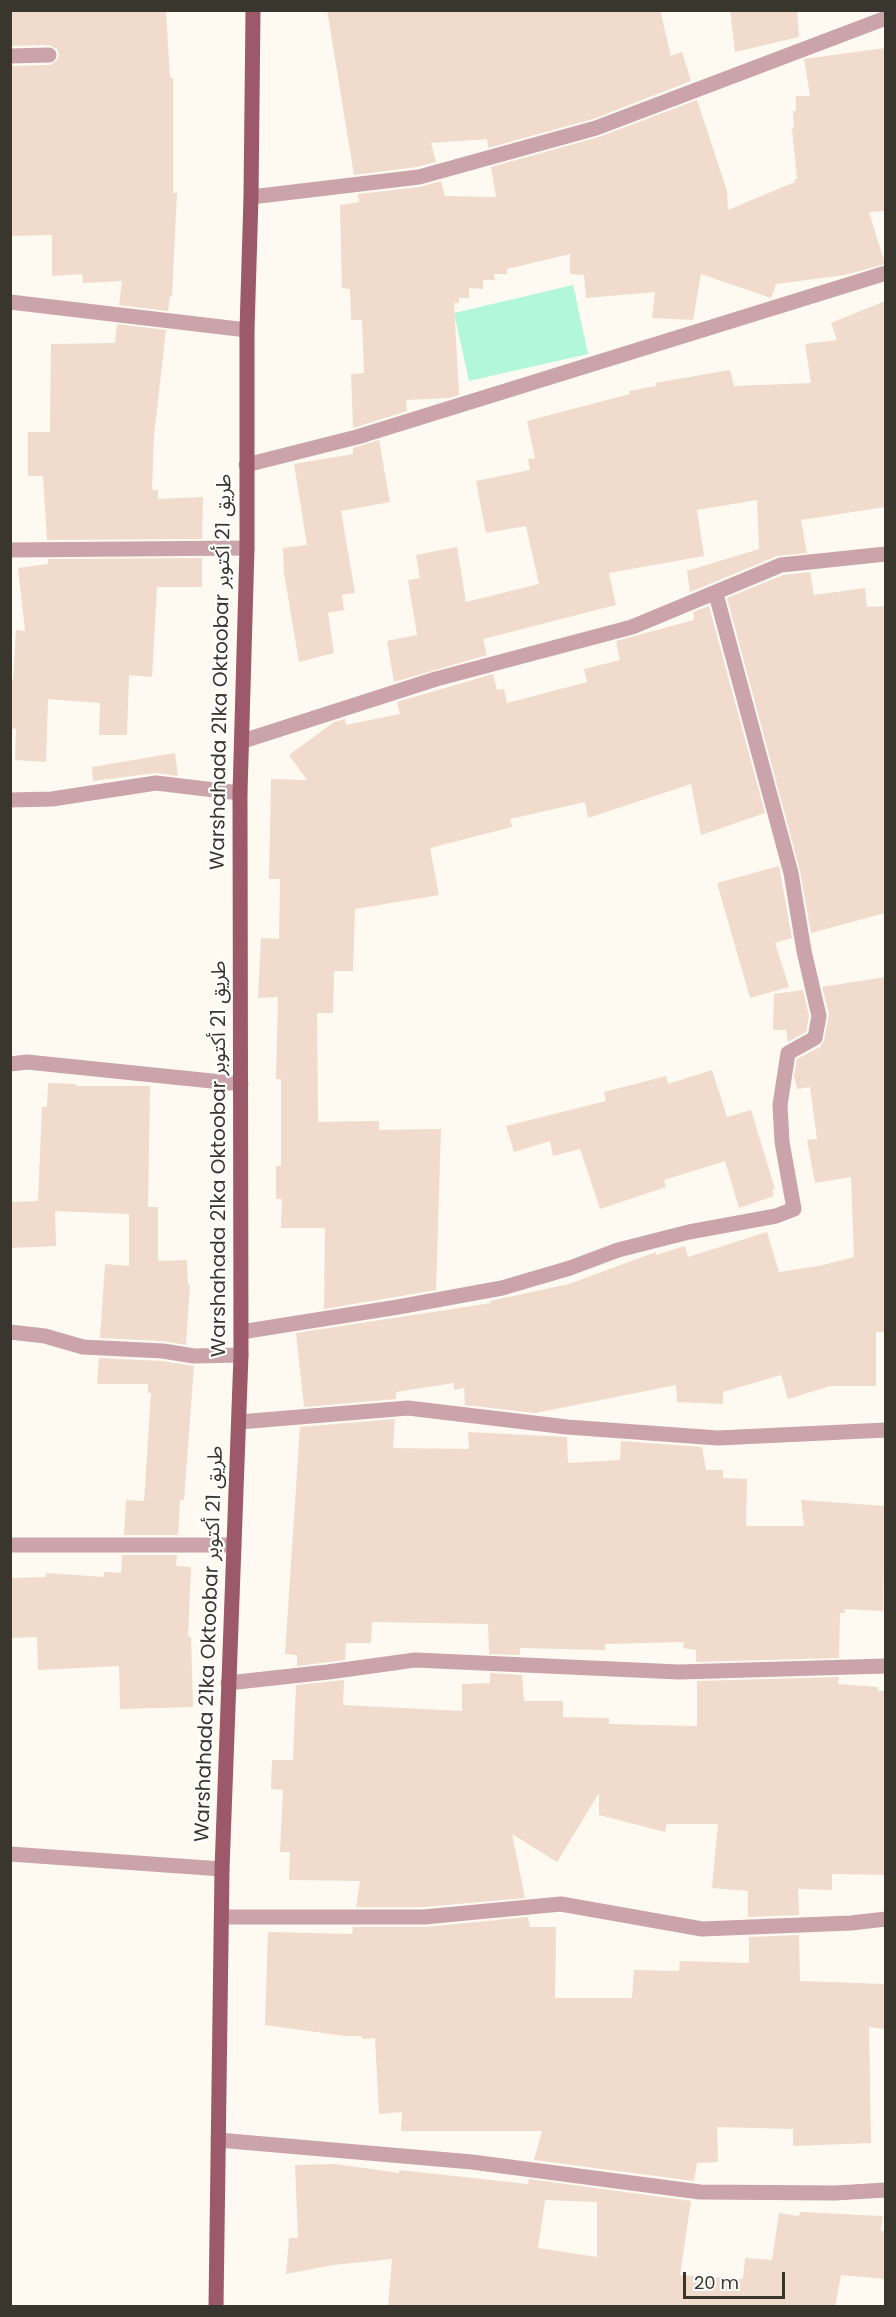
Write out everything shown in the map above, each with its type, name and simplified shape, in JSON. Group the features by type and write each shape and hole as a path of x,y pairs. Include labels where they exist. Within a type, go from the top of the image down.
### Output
{"main road":[{"name":"Warshahada 21ka Oktoobar طريق 21 أكتوبر","path":"216,2307 222,1869 241,1355 240,793 247,548 247,330 253,10"}],"street":[{"path":"251,197 419,177 596,128 885,18"},
{"path":"10,56 49,55"},
{"path":"246,465 357,437 885,273"},
{"path":"10,302 247,330"},
{"path":"10,550 247,548"},
{"path":"243,741 436,679 632,627 781,565 885,554"},
{"path":"241,1332 502,1288 570,1268 618,1250 689,1232 776,1216 794,1209 782,1142 780,1105 788,1053 815,1038 819,1016 804,951 791,873 717,592"},
{"path":"10,800 52,799 156,783 240,793"},
{"path":"10,1064 27,1062 241,1084"},
{"path":"10,1332 45,1336 83,1347 194,1356 241,1355"},
{"path":"239,1422 408,1408 567,1427 718,1438 885,1431"},
{"path":"10,1545 234,1545"},
{"path":"228,1683 415,1660 679,1672 885,1666"},
{"path":"10,1854 222,1869"},
{"path":"222,1917 424,1917 561,1904 702,1929 851,1923 885,1918"},
{"path":"218,2140 472,2162 700,2192 835,2193 885,2190"}],"green space":[{"path":"573,285 588,354 469,381 454,313"}],"building":[{"path":"10,10 166,10 170,78 173,78 173,193 177,193 172,296 170,296 168,311 119,305 122,281 83,283 82,274 52,276 52,235 10,236 10,66 50,65 57,60 59,55 57,49 49,45 10,46"},
{"path":"327,10 660,10 671,56 682,52 691,81 593,119 488,148 487,139 431,143 436,162 417,167 354,175"},
{"path":"730,10 797,10 799,37 735,52"},
{"path":"885,48 885,211 869,212 885,264 845,275 776,284 771,298 701,274 693,320 652,318 655,292 586,298 584,275 570,274 570,254 507,269 507,274 494,274 495,280 483,280 483,289 469,288 469,298 459,298 459,303 454,303 459,395 449,398 406,400 407,411 353,428 351,374 364,373 362,320 351,320 350,289 342,288 340,205 359,202 358,194 420,187 441,181 445,196 496,197 491,167 599,137 697,100 727,191 728,210 795,182 794,180 797,179 792,128 794,128 793,111 796,111 796,96 810,96 804,59"},
{"path":"885,301 885,507 801,520 807,553 777,556 690,592 687,571 759,549 757,500 697,510 704,556 609,573 616,605 483,639 487,655 394,682 387,641 417,635 408,580 420,578 416,555 457,547 466,602 539,584 526,526 486,533 476,481 530,470 528,459 535,458 527,421 630,394 629,391 656,386 655,383 730,370 734,386 811,383 805,344 837,340 831,323"},
{"path":"117,324 166,330 154,436 152,490 158,490 158,499 203,497 202,539 47,540 43,476 28,476 28,432 50,432 51,344 115,343"},
{"path":"379,440 390,502 341,511 355,593 342,595 344,610 328,613 334,653 299,662 284,573 283,548 307,545 294,464 353,454 353,448"},
{"path":"202,558 202,587 157,587 152,677 129,675 127,735 99,735 100,703 48,699 46,762 15,760 16,729 10,728 10,680 13,680 16,630 25,631 18,568 48,564 48,559"},
{"path":"810,572 814,595 865,588 867,607 885,606 885,913 811,933 800,871 727,598 783,575"},
{"path":"709,606 765,813 701,835 691,784 588,818 585,802 510,819 512,827 430,848 439,895 355,909 353,971 334,971 333,1013 317,1013 318,1122 379,1121 379,1130 441,1129 436,1290 324,1309 325,1228 281,1228 282,1199 276,1199 276,1166 281,1166 281,1079 276,1079 278,997 258,998 261,938 279,939 280,879 269,879 271,779 307,780 289,755 334,722 345,719 346,725 400,714 397,702 493,674 497,690 504,689 507,703 587,682 584,669 620,660 616,641 694,620 693,612"},
{"path":"175,753 178,776 155,773 93,781 92,767"},
{"path":"779,866 792,938 775,943 789,987 750,998 717,883"},
{"path":"885,977 885,1332 876,1332 876,1386 830,1386 788,1399 781,1375 723,1392 723,1404 677,1402 676,1385 535,1413 465,1405 464,1388 454,1390 454,1383 396,1392 396,1399 304,1407 296,1333 491,1303 490,1301 569,1284 656,1252 656,1255 685,1246 688,1257 767,1232 779,1272 819,1266 854,1257 851,1177 815,1183 807,1140 817,1139 810,1087 797,1089 794,1076 797,1059 820,1047 824,1040 829,1014 822,987"},
{"path":"803,990 809,1016 806,1032 788,1042 786,1030 773,1030 774,994"},
{"path":"712,1070 727,1117 751,1110 775,1189 772,1190 774,1196 739,1208 725,1161 664,1180 666,1187 600,1209 580,1149 553,1156 550,1141 514,1152 506,1126 606,1101 604,1092 666,1076 668,1084"},
{"path":"48,1083 76,1084 76,1086 150,1086 148,1207 158,1207 158,1261 187,1260 188,1285 190,1284 186,1345 163,1341 100,1338 105,1264 129,1266 129,1214 55,1211 56,1246 10,1248 10,1202 38,1201 42,1107 47,1107"},
{"path":"99,1358 162,1361 194,1366 184,1500 180,1500 178,1535 124,1535 126,1500 144,1501 151,1393 148,1393 148,1384 97,1384"},
{"path":"395,1419 393,1448 469,1449 468,1432 567,1437 568,1463 620,1460 621,1441 702,1447 706,1470 723,1470 723,1478 747,1479 746,1526 804,1526 801,1500 885,1506 883,1611 845,1609 845,1613 840,1613 839,1658 696,1662 696,1650 683,1648 684,1642 605,1644 605,1650 520,1648 520,1655 489,1654 488,1624 372,1622 371,1643 346,1643 345,1660 297,1666 297,1655 285,1654 300,1427"},
{"path":"122,1555 177,1555 176,1566 191,1567 188,1637 191,1637 193,1707 120,1709 119,1666 38,1670 37,1637 10,1638 10,1578 46,1577 46,1573 104,1577 104,1572 121,1573"},
{"path":"490,1673 522,1675 524,1701 563,1701 563,1717 609,1718 609,1724 697,1726 697,1681 839,1677 838,1684 878,1687 878,1691 885,1691 885,1875 832,1874 832,1890 798,1889 799,1915 748,1917 748,1891 712,1888 718,1824 667,1824 665,1832 599,1815 599,1793 557,1862 512,1834 525,1898 424,1907 356,1907 360,1881 289,1880 290,1852 280,1852 283,1790 271,1789 272,1760 293,1760 296,1685 344,1680 343,1705 462,1711 462,1684 490,1683"},
{"path":"528,1917 530,1927 556,1927 555,1998 632,1998 634,1970 679,1971 680,1961 749,1963 749,1937 799,1935 800,1981 885,1984 885,2029 869,2027 871,2143 793,2146 793,2129 717,2127 718,2162 697,2163 694,2181 534,2160 542,2131 401,2131 402,2112 379,2114 375,2038 362,2039 362,2036 345,2036 265,2025 268,1932 352,1934 353,1927 425,1927"},
{"path":"335,2164 399,2173 399,2170 528,2184 529,2179 691,2201 680,2275 743,2279 745,2258 772,2260 779,2213 799,2216 800,2212 883,2216 881,2231 885,2231 885,2279 841,2275 835,2307 388,2307 392,2259 333,2265 286,2274 289,2238 298,2238 295,2165","holes":["545,2200 597,2202 597,2257 538,2248"]}]}
